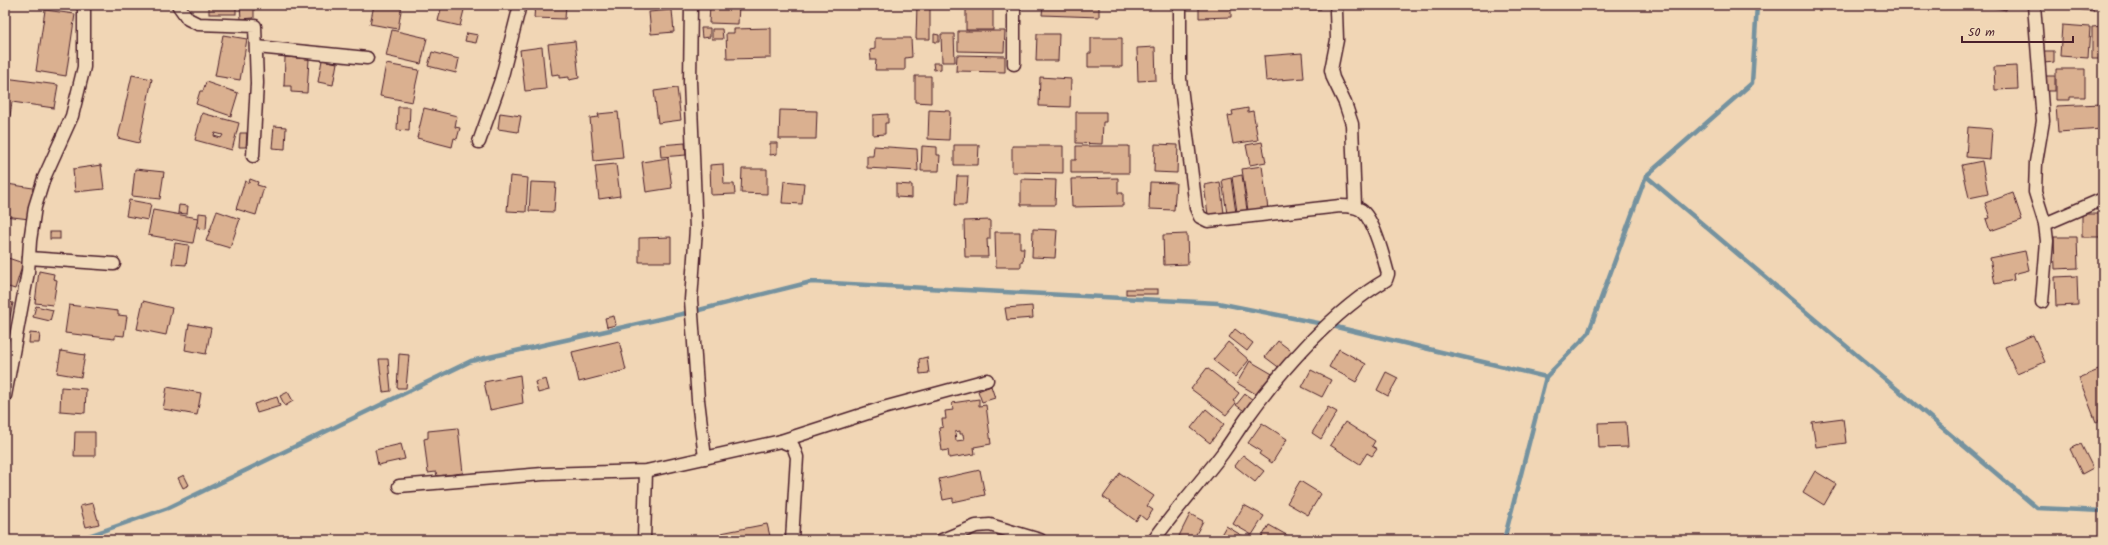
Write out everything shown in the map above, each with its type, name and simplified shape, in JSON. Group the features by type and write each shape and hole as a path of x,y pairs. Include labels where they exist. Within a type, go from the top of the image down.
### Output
{"street":[{"path":"5,396 28,272 35,207 44,178 72,116 84,68 84,5"},
{"path":"178,5 188,19 198,24 255,26 257,47 256,125 253,156"},
{"path":"479,142 501,80 520,5"},
{"path":"691,5 690,81 696,229 691,300 698,400 705,458"},
{"path":"1014,5 1014,64"},
{"path":"1154,540 1288,368 1328,325 1365,294 1386,280 1388,274 1371,225 1363,211 1355,206 1340,206 1208,221 1200,217 1196,208 1182,108 1180,79 1180,5"},
{"path":"2034,5 2043,120 2036,162 2035,192 2045,224 2047,241 2042,302"},
{"path":"1336,11 1337,40 1331,70 1352,124 1355,206"},
{"path":"257,47 367,58"},
{"path":"2045,224 2103,199"},
{"path":"29,258 114,264"},
{"path":"399,486 543,474 646,471 781,441 883,408 987,380"},
{"path":"781,441 793,446 797,457 792,540"},
{"path":"644,540 646,471"},
{"path":"942,540 976,526 990,525 1040,540"}],"building":[{"path":"209,5 236,5 236,14 209,14"},
{"path":"240,5 254,5 254,18 241,19"},
{"path":"374,5 402,5 398,29 370,24"},
{"path":"442,5 465,6 460,26 438,21"},
{"path":"535,5 566,5 565,19 534,18"},
{"path":"710,5 739,5 738,24 709,23"},
{"path":"917,5 930,5 930,39 916,39"},
{"path":"934,5 946,5 946,7 934,8"},
{"path":"1043,5 1099,5 1099,17 1042,15"},
{"path":"1199,5 1231,5 1231,17 1199,18"},
{"path":"1294,5 1321,5 1321,9 1294,10"},
{"path":"1982,5 2007,5 2006,10"},
{"path":"2076,5 2094,5 2093,11 2076,9"},
{"path":"966,6 993,6 993,30 966,30"},
{"path":"45,10 75,14 66,76 36,71"},
{"path":"672,10 674,32 651,34 649,12"},
{"path":"2062,25 2090,27 2088,58 2060,56"},
{"path":"2103,26 2103,59 2092,59 2092,27"},
{"path":"701,28 710,28 710,37 702,38"},
{"path":"771,28 771,58 727,59 726,33 734,33 734,29"},
{"path":"712,29 722,29 723,39 712,39"},
{"path":"392,30 427,38 421,64 386,56"},
{"path":"958,31 1005,31 1004,52 958,51"},
{"path":"467,33 478,35 476,43 465,41"},
{"path":"934,34 939,35 939,42 934,42"},
{"path":"941,34 954,34 955,62 942,62"},
{"path":"1037,34 1059,34 1058,61 1036,61"},
{"path":"223,35 247,39 240,80 215,76"},
{"path":"875,38 911,38 912,57 905,58 905,70 875,70 876,60 871,60 870,50 875,49"},
{"path":"1091,38 1122,38 1122,67 1088,67 1088,53 1091,53"},
{"path":"575,41 579,78 569,80 569,77 559,78 559,74 552,75 548,44"},
{"path":"542,47 546,89 525,91 520,50"},
{"path":"1155,47 1156,80 1138,81 1137,48"},
{"path":"2043,51 2054,51 2054,62 2044,63"},
{"path":"432,52 459,59 456,73 428,66"},
{"path":"1302,53 1304,78 1266,81 1264,56"},
{"path":"957,55 1005,56 1005,72 956,71"},
{"path":"285,57 309,59 307,93 291,92 291,86 284,86"},
{"path":"322,60 337,63 333,85 318,82"},
{"path":"933,63 941,63 941,69 934,70"},
{"path":"386,64 419,70 412,102 380,96"},
{"path":"2017,66 2018,89 1995,90 1994,67"},
{"path":"2056,69 2085,69 2085,97 2070,97 2070,100 2056,100"},
{"path":"132,75 152,79 139,143 118,138"},
{"path":"915,76 931,76 931,103 915,102"},
{"path":"2043,76 2055,76 2055,91 2043,91"},
{"path":"1040,77 1071,79 1070,107 1039,106"},
{"path":"5,78 58,85 54,108 12,102 10,116 5,115"},
{"path":"206,82 238,93 231,116 196,104 200,91 203,91"},
{"path":"677,88 681,120 658,123 654,91"},
{"path":"2102,104 2103,129 2058,132 2056,106"},
{"path":"398,107 410,107 409,131 397,130"},
{"path":"424,108 457,116 455,127 460,128 457,139 454,138 452,147 417,138"},
{"path":"1248,108 1248,112 1253,111 1258,140 1233,144 1228,116 1233,115 1232,111"},
{"path":"780,110 817,111 816,139 779,139"},
{"path":"929,110 950,111 949,140 928,139"},
{"path":"618,112 623,158 594,161 590,118 599,117 598,114"},
{"path":"1076,112 1106,112 1106,122 1103,122 1102,144 1076,143"},
{"path":"202,113 239,123 232,150 195,140","holes":["215,133 223,135 221,138 214,136"]},
{"path":"500,113 521,116 518,132 498,129"},
{"path":"888,114 888,123 885,123 885,134 873,135 873,115"},
{"path":"274,126 286,127 285,149 272,148"},
{"path":"1968,127 1992,129 1990,159 1966,157"},
{"path":"240,133 247,133 246,147 239,147"},
{"path":"1262,142 1266,162 1250,165 1246,145"},
{"path":"685,143 686,155 661,157 660,145"},
{"path":"770,143 777,143 777,154 770,155"},
{"path":"1155,144 1178,145 1177,173 1154,172"},
{"path":"954,145 979,145 978,165 954,165"},
{"path":"874,146 917,149 918,171 867,168 867,156 873,156"},
{"path":"922,146 937,147 937,155 940,155 939,171 921,171"},
{"path":"1012,146 1063,146 1063,173 1012,172"},
{"path":"1076,146 1129,146 1129,173 1071,173 1071,160 1076,160"},
{"path":"668,158 672,188 646,192 642,162"},
{"path":"1982,161 1988,194 1969,198 1962,165"},
{"path":"616,164 620,196 599,199 595,166"},
{"path":"723,164 724,184 734,184 735,194 711,195 710,165"},
{"path":"101,165 104,189 75,192 73,169"},
{"path":"1262,166 1268,209 1248,211 1242,169"},
{"path":"135,169 164,172 160,199 132,196"},
{"path":"742,169 767,169 767,194 741,193"},
{"path":"1242,175 1247,210 1237,212 1232,177"},
{"path":"510,176 528,178 526,212 507,211"},
{"path":"957,176 968,176 966,205 955,205"},
{"path":"1118,178 1118,193 1123,193 1123,206 1072,207 1071,179"},
{"path":"1231,178 1236,213 1227,214 1222,180"},
{"path":"250,179 258,182 257,185 264,187 256,215 236,209 245,181 249,183"},
{"path":"1021,179 1056,180 1055,205 1021,205"},
{"path":"784,181 804,183 802,204 782,203"},
{"path":"531,182 556,183 554,212 529,211"},
{"path":"1150,182 1176,183 1174,210 1149,209"},
{"path":"1220,182 1224,213 1208,215 1204,185"},
{"path":"7,184 33,188 29,219 5,216"},
{"path":"896,184 912,185 912,198 896,197"},
{"path":"2013,193 2022,220 1990,231 1986,219 1990,218 1985,203"},
{"path":"129,200 151,204 148,220 126,216"},
{"path":"179,205 188,206 187,214 178,213"},
{"path":"153,210 198,218 193,243 148,235"},
{"path":"217,211 240,219 230,248 206,241"},
{"path":"199,213 207,214 206,229 198,228"},
{"path":"2082,214 2103,214 2103,237 2082,237"},
{"path":"990,220 990,239 987,239 988,257 965,257 964,221"},
{"path":"1033,229 1057,230 1055,258 1032,257"},
{"path":"50,232 60,232 60,239 50,239"},
{"path":"995,232 1020,232 1020,248 1024,248 1021,267 996,267"},
{"path":"1187,234 1188,264 1164,265 1163,235"},
{"path":"671,237 671,262 639,262 639,238"},
{"path":"2054,237 2077,237 2078,268 2055,269"},
{"path":"175,243 189,245 186,265 172,264"},
{"path":"2025,251 2029,270 2013,274 2014,280 1995,284 1990,258"},
{"path":"5,257 23,263 15,289 5,286"},
{"path":"39,271 54,274 53,279 57,280 53,305 35,303"},
{"path":"2077,276 2078,305 2056,306 2055,277"},
{"path":"1126,289 1158,289 1158,294 1126,294"},
{"path":"5,301 13,303 8,326 5,325"},
{"path":"143,301 172,308 166,335 137,329"},
{"path":"69,305 118,311 118,315 127,316 124,336 115,335 115,339 65,333"},
{"path":"36,306 53,310 50,321 33,317"},
{"path":"1032,306 1033,318 1007,320 1005,308"},
{"path":"614,316 616,325 607,327 605,318"},
{"path":"189,324 211,328 206,354 185,350"},
{"path":"1235,329 1253,343 1247,351 1229,337"},
{"path":"5,333 10,334 8,346 5,346"},
{"path":"30,333 40,334 39,343 29,343"},
{"path":"2033,335 2045,362 2017,374 2005,347"},
{"path":"619,341 626,370 579,382 572,352"},
{"path":"1278,341 1294,353 1281,369 1265,357"},
{"path":"1228,342 1249,360 1235,377 1213,360"},
{"path":"1339,349 1366,364 1356,382 1329,367"},
{"path":"61,351 85,355 81,377 57,373"},
{"path":"399,354 409,355 406,388 397,388"},
{"path":"927,357 929,373 920,374 919,359"},
{"path":"379,359 388,359 391,391 383,392"},
{"path":"1250,361 1274,375 1261,397 1237,383"},
{"path":"1207,368 1239,393 1233,401 1236,403 1226,415 1191,389"},
{"path":"2101,369 2103,419 2096,422 2079,378"},
{"path":"1311,370 1331,380 1322,397 1302,387"},
{"path":"1386,372 1398,378 1388,396 1377,390"},
{"path":"520,375 523,403 490,410 484,382"},
{"path":"546,379 549,390 538,393 535,382"},
{"path":"991,386 995,398 982,402 978,391"},
{"path":"61,387 86,389 85,413 60,411"},
{"path":"167,387 201,393 197,415 163,409"},
{"path":"288,392 293,401 285,406 280,396"},
{"path":"1245,394 1256,402 1247,413 1236,405"},
{"path":"277,397 280,406 257,413 254,404"},
{"path":"979,399 979,406 986,405 991,444 974,447 975,454 949,458 948,450 942,451 939,428 943,427 942,419 946,419 945,411 953,410 952,403","holes":["960,431 960,434 963,434 964,440 956,441 955,432"]},
{"path":"1328,407 1337,412 1321,439 1312,433"},
{"path":"1206,409 1224,424 1210,443 1191,428"},
{"path":"1843,418 1846,443 1816,447 1812,422"},
{"path":"1345,422 1375,441 1372,446 1377,449 1372,456 1367,453 1360,464 1330,445"},
{"path":"1626,422 1628,447 1599,448 1598,423"},
{"path":"1262,423 1287,439 1272,463 1259,454 1261,451 1248,443"},
{"path":"458,428 463,473 437,476 436,472 428,473 424,439 428,438 428,431"},
{"path":"75,432 95,432 95,456 74,456"},
{"path":"401,444 405,459 378,465 375,450"},
{"path":"2081,444 2093,468 2082,474 2070,449"},
{"path":"1243,455 1264,471 1255,482 1235,466"},
{"path":"980,470 985,495 953,502 953,498 943,500 939,479"},
{"path":"1815,471 1836,484 1824,505 1803,492"},
{"path":"1120,473 1154,496 1147,506 1153,510 1146,520 1140,515 1136,521 1103,497"},
{"path":"184,475 189,485 183,488 178,478"},
{"path":"1300,481 1321,494 1308,515 1287,503"},
{"path":"93,503 99,524 86,527 80,506"},
{"path":"1244,505 1264,516 1252,535 1233,524"},
{"path":"1190,514 1203,521 1193,540 1186,540 1179,536"},
{"path":"767,524 771,540 723,540 721,533"},
{"path":"1269,525 1290,537 1289,540 1260,540"},
{"path":"1226,526 1246,538 1245,540 1218,540"}],"waterway":[{"path":"1504,540 1546,377 1588,334 1646,176 1752,83 1757,5"},
{"path":"1646,176 2037,508 2103,511"},
{"path":"77,540 168,508 471,361 691,312 811,282 1218,303 1328,325 1546,377"}]}
